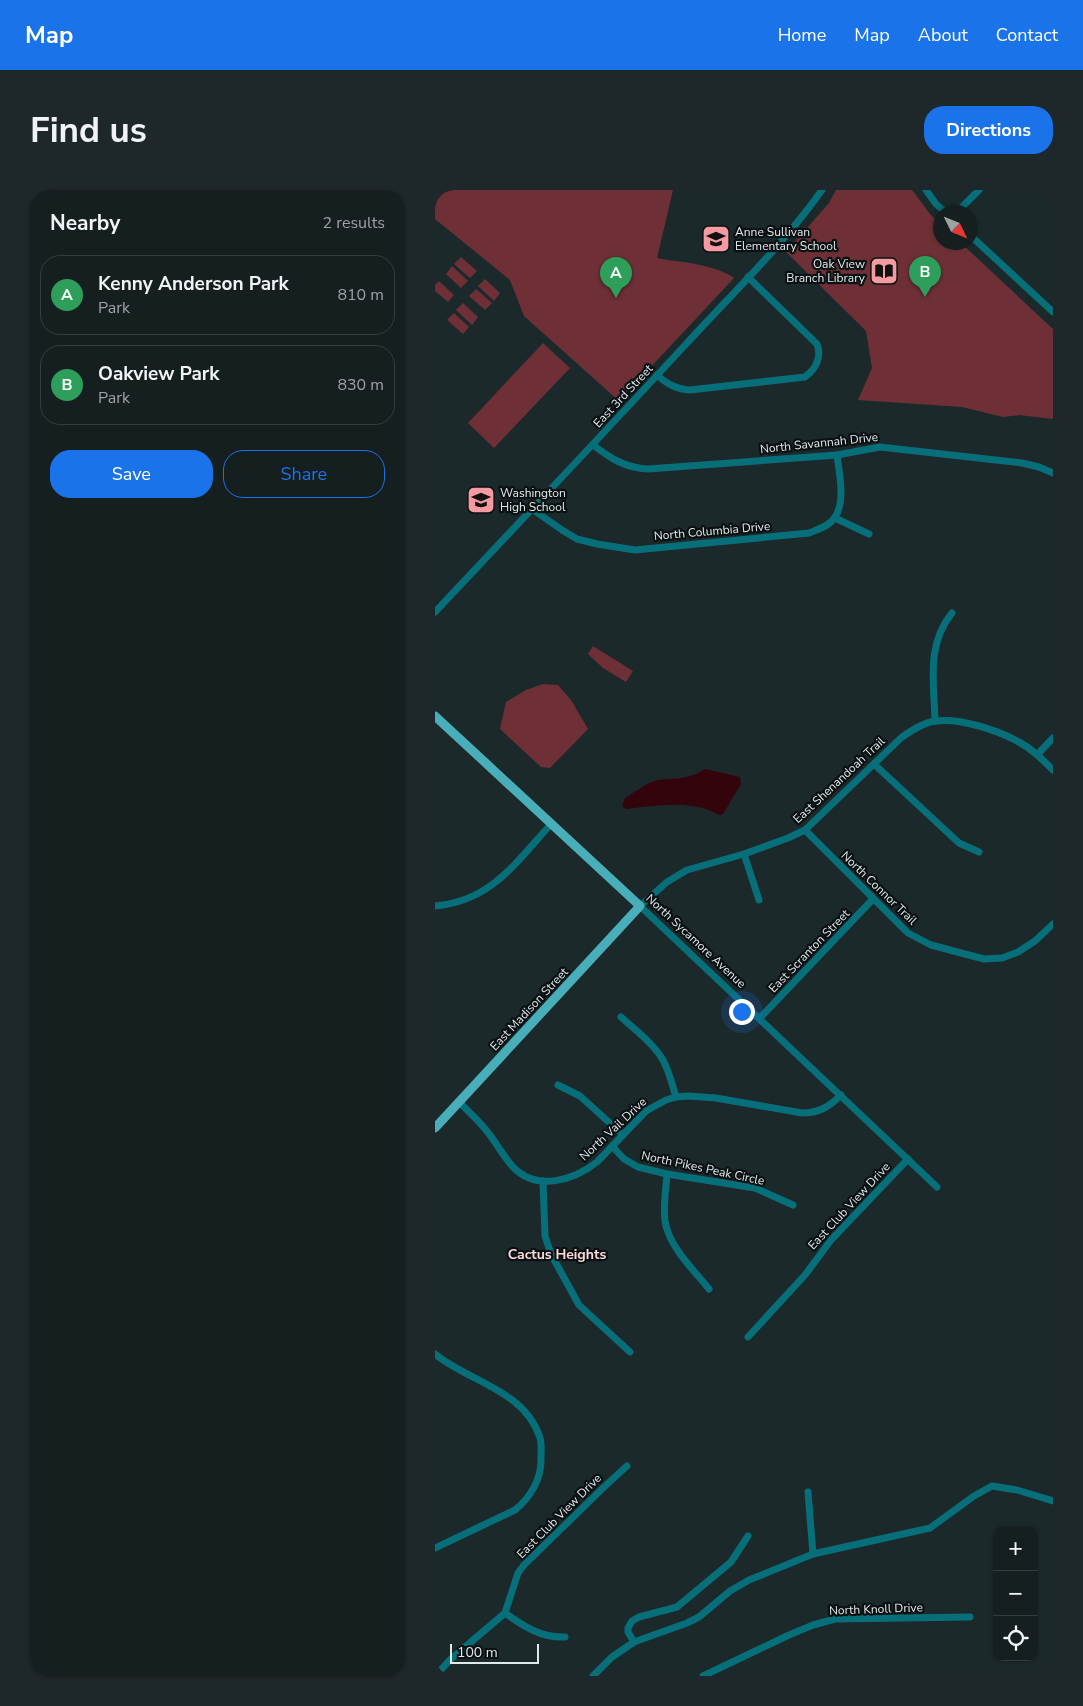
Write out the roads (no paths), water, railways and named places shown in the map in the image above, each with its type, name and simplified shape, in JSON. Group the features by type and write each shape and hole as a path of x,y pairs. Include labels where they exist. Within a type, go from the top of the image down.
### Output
{"main road":[{"name":"North Sycamore Avenue","path":"435,716 641,906"},
{"name":"East Madison Street","path":"435,1128 641,906"}],"street":[{"name":"East 3rd Street","path":"435,612 748,277 789,232 822,190"},
{"path":"926,190 937,205"},
{"path":"964,205 979,190"},
{"path":"978,242 1053,312"},
{"path":"657,375 669,385 690,390 805,377 810,374 818,360 817,344 748,277"},
{"name":"North Savannah Drive","path":"593,444 608,457 622,464 648,469 837,455 880,447 1022,463 1053,473"},
{"path":"837,455 840,505 835,518 869,534"},
{"name":"North Columbia Drive","path":"533,509 577,539 635,550 809,533 825,526 835,518"},
{"path":"935,721 933,663 935,644 944,623 952,613"},
{"name":"East Shenandoah Trail","path":"641,906 667,882 687,870 744,854 805,830 902,737 917,728 935,721 957,722 998,733 1018,741 1053,770"},
{"path":"1037,755 1053,738"},
{"path":"874,764 959,843 979,852"},
{"path":"435,906 448,905 467,899 489,888 502,878 552,823"},
{"name":"North Connor Trail","path":"805,830 908,933 923,942 984,959 1002,958 1018,952 1035,941 1053,924"},
{"path":"744,854 759,900"},
{"name":"East Scranton Street","path":"760,1018 873,899"},
{"name":"North Sycamore Avenue","path":"641,906 937,1187"},
{"path":"621,1017 662,1058 668,1069 676,1097"},
{"path":"558,1085 580,1096 623,1135"},
{"name":"North Vail Drive","path":"543,1182 561,1181 581,1173 597,1162 646,1112 666,1100 676,1097 699,1097 801,1113 813,1113 824,1109 841,1095"},
{"path":"459,1102 486,1129 513,1167 521,1173 543,1182 545,1236 551,1254 579,1305 630,1352"},
{"name":"North Pikes Peak Circle","path":"612,1146 624,1159 638,1167 667,1174 755,1188 793,1205"},
{"name":"East Club View Drive","path":"748,1337 805,1275 831,1240 909,1159"},
{"path":"667,1174 664,1210 668,1234 675,1246 709,1289"},
{"path":"435,1354 449,1364 498,1390 527,1415 540,1439 541,1461 537,1481 530,1494 515,1510 435,1548"},
{"name":"East Club View Drive","path":"505,1613 518,1573 524,1565 627,1466"},
{"path":"593,1676 611,1657 634,1642 687,1623 699,1617 730,1591 749,1580 813,1554 930,1528 974,1496 992,1486 1017,1490 1053,1501"},
{"path":"808,1492 813,1554"},
{"path":"634,1642 628,1632 632,1621 639,1617 677,1607 731,1562 748,1536"},
{"path":"435,1676 451,1659 505,1613 522,1626 532,1630 557,1637 565,1637"},
{"name":"North Knoll Drive","path":"703,1676 789,1635 813,1625 835,1619 970,1617"}],"place":[{"name":"Anne Sullivan Elementary School","path":"716,239"},
{"name":"Oak View Branch Library","path":"884,271"},
{"name":"Oakview Park","path":"925,297"},
{"name":"Kenny Anderson Park","path":"616,298"},
{"name":"Washington High School","path":"481,500"}],"district":[{"name":"Cactus Heights","path":"557,1254"}]}
